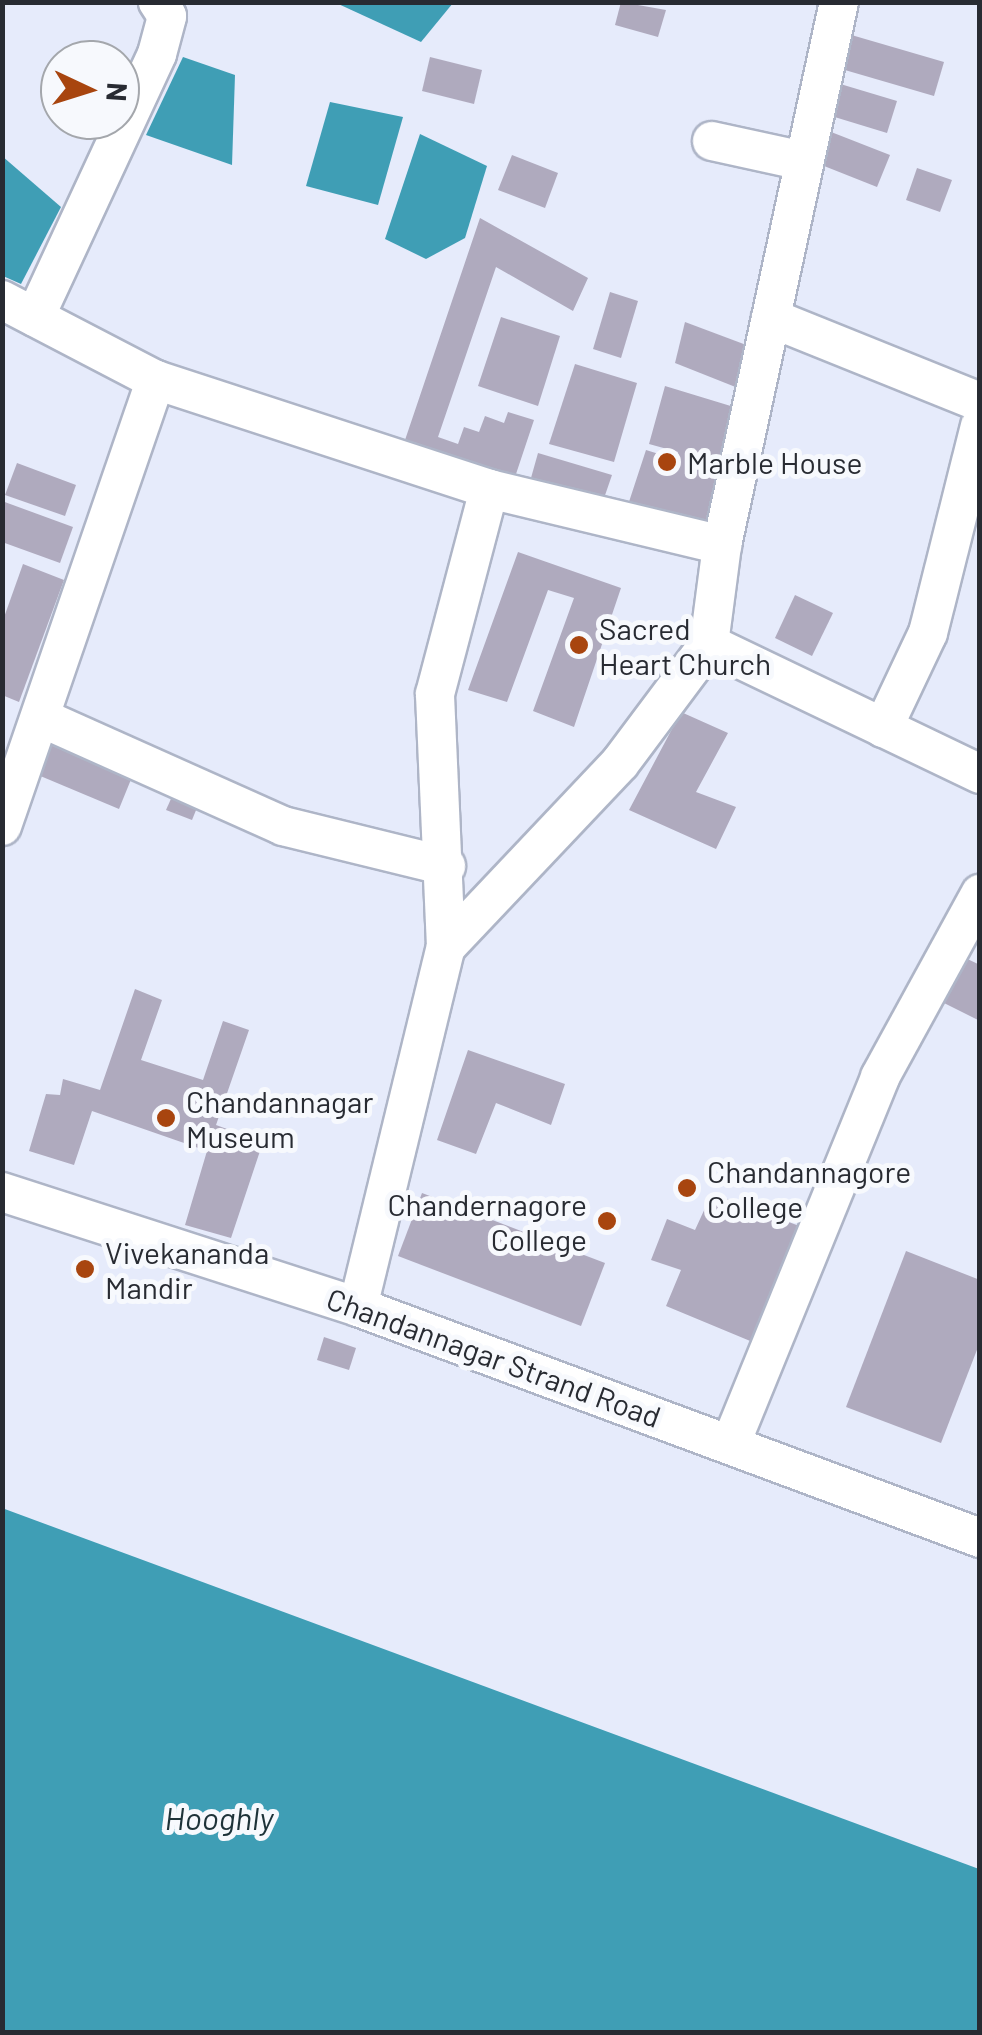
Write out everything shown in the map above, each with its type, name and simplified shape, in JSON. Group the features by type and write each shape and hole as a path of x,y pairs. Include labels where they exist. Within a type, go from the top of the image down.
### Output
{"street":[{"path":"158,2 167,16 157,54 19,309 156,380 489,489 722,545"},
{"path":"446,948 620,763 709,644 722,545 839,2"},
{"path":"712,141 804,161"},
{"path":"771,318 980,402"},
{"path":"2,826 44,720 156,380"},
{"path":"883,728 928,633 980,426"},
{"path":"358,1308 446,948 446,866 435,694 489,489"},
{"path":"709,644 980,774"},
{"path":"44,720 283,826 446,866"},
{"path":"730,1443 880,1077 980,894"},
{"name":"Chandannagar Strand Road","path":"2,1192 358,1308 980,1538"}],"water":[{"path":"334,2 453,2 453,3 421,42"},
{"path":"183,57 235,75 232,165 146,135"},
{"path":"330,102 403,117 378,205 306,186"},
{"path":"420,134 487,166 465,238 426,259 385,239"},
{"path":"2,156 61,207 21,284 3,276"},
{"name":"Hooghly","path":"2,1508 979,1869 979,2032 3,2032"}],"building":[{"path":"621,2 666,10 658,37 615,25"},
{"path":"848,34 944,62 934,96 838,68"},
{"path":"430,57 482,70 474,104 422,91"},
{"path":"837,83 897,101 887,133 828,115"},
{"path":"826,130 890,155 877,187 814,162"},
{"path":"512,155 558,173 545,208 498,190"},
{"path":"917,168 952,180 940,212 906,200"},
{"path":"480,218 588,278 573,311 496,267 438,437 458,444 464,427 479,432 485,416 504,423 508,412 534,420 514,480 404,443"},
{"path":"610,292 638,301 621,358 593,349"},
{"path":"501,317 560,336 538,406 478,386"},
{"path":"685,322 749,346 738,388 675,363"},
{"path":"575,364 637,383 614,462 549,444"},
{"name":"Marble House","path":"665,386 734,407 722,465 694,457 691,465 720,473 705,536 625,514 646,450 675,459 678,452 649,444"},
{"path":"538,453 612,475 602,504 529,485"},
{"path":"17,463 76,485 65,516 5,495"},
{"path":"2,501 73,527 60,563 2,542"},
{"name":"Sacred Heart Church","path":"518,552 621,588 574,727 533,711 574,598 548,590 507,702 468,690"},
{"path":"23,564 64,580 19,702 2,695 2,623"},
{"path":"795,595 833,613 812,656 775,638"},
{"path":"681,712 728,733 696,792 736,807 716,849 629,810"},
{"path":"53,738 134,772 119,809 38,775"},
{"path":"178,783 203,793 192,820 166,810"},
{"path":"957,954 980,965 980,1021 936,999"},
{"name":"Chandannagar Museum","path":"135,989 162,1000 141,1060 203,1080 223,1021 249,1030 216,1125 263,1142 231,1238 185,1225 207,1151 92,1111 74,1165 29,1151 46,1094 60,1095 63,1079 100,1090"},
{"path":"468,1050 565,1084 551,1125 496,1103 476,1154 437,1140"},
{"path":"422,1193 605,1263 581,1326 398,1256"},
{"name":"Chandernagore College","path":"712,1193 802,1227 755,1343 666,1306 681,1270 651,1260 667,1219 695,1230"},
{"path":"906,1251 980,1280 980,1342 941,1443 846,1407"},
{"path":"324,1337 356,1348 349,1370 317,1360"}],"place":[{"name":"Marble House","path":"667,462"},
{"name":"Sacred Heart Church","path":"579,645"},
{"name":"Chandannagar Museum","path":"166,1118"},
{"name":"Chandannagore College","path":"687,1188"},
{"name":"Chandernagore College","path":"607,1221"},
{"name":"Vivekananda Mandir","path":"85,1269"}]}
